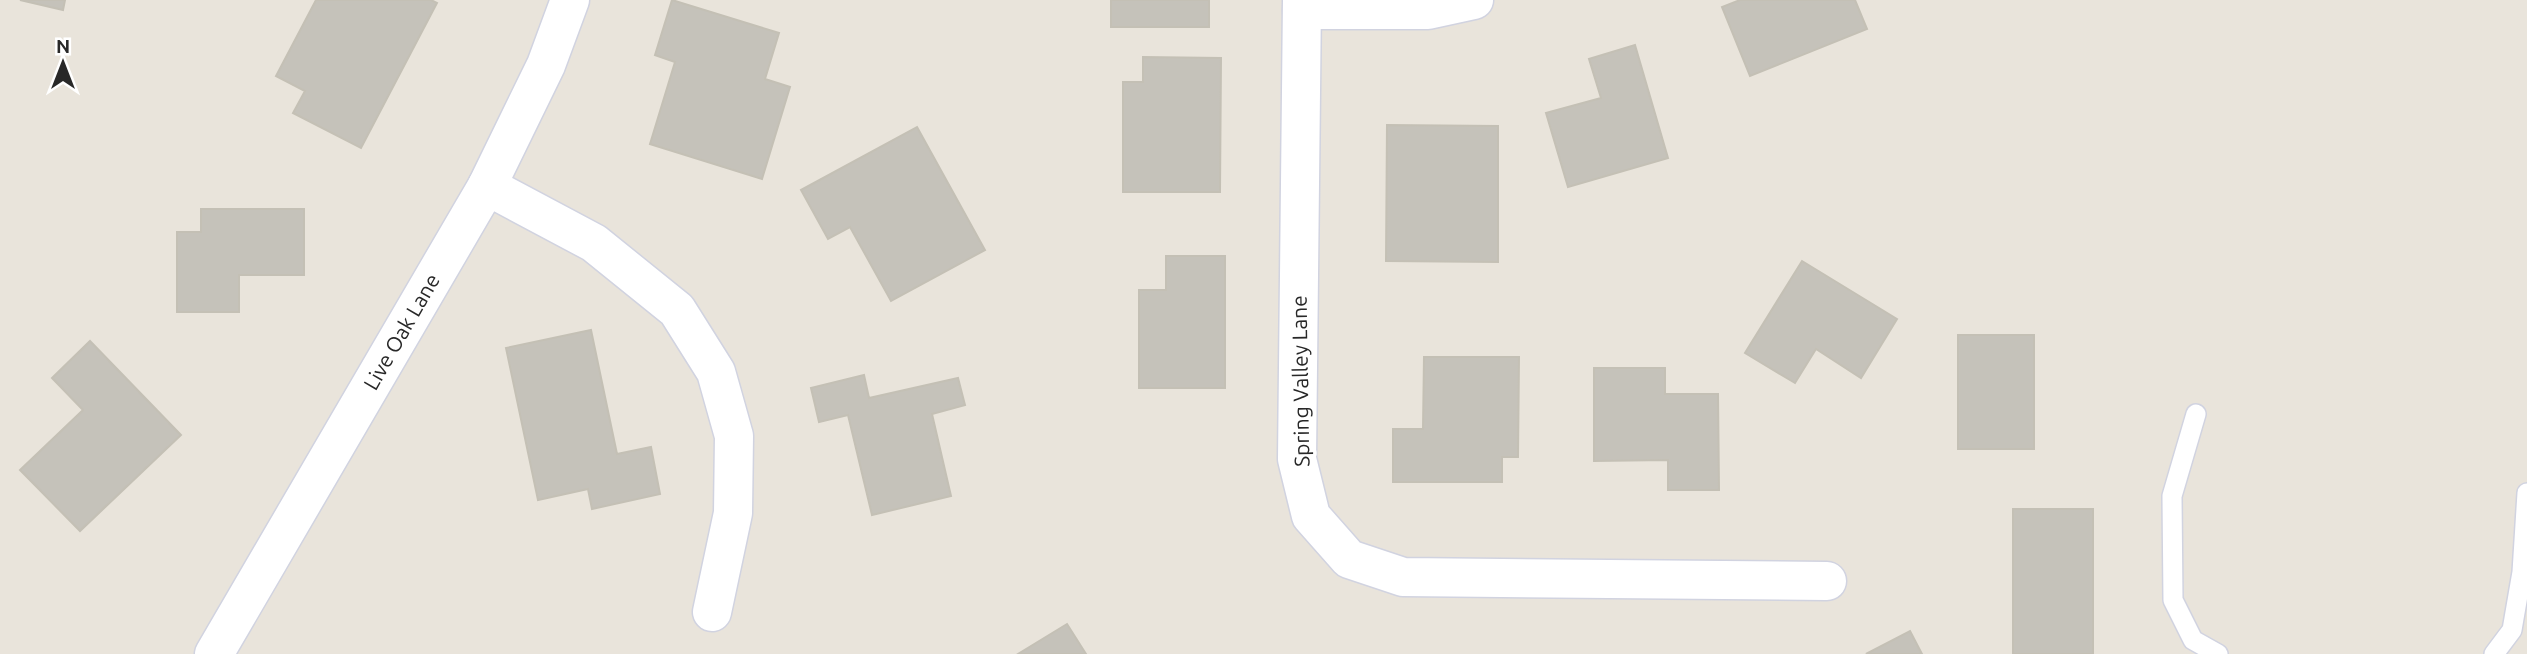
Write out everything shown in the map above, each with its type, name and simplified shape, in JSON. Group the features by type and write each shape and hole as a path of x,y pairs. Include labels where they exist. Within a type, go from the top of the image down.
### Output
{"street":[{"name":"Live Oak Lane","path":"214,654 487,186 547,65 570,0"},
{"path":"1302,5 1428,10 1474,0"},
{"name":"Spring Valley Lane","path":"1302,5 1297,459 1311,516 1349,559 1403,577 1827,581"},
{"path":"487,186 594,243 677,310 716,372 734,436 733,513 712,612"}],"lane":[{"path":"2196,414 2172,496 2173,600 2193,640 2218,654"},
{"path":"2494,654 2512,630 2522,572 2527,493"}],"building":[{"path":"20,0 65,0 63,10"},
{"path":"316,0 431,0 437,3 361,148 293,113 305,91 276,76"},
{"path":"672,0 779,33 765,79 790,87 762,179 650,144 675,62 655,55"},
{"path":"1111,0 1209,0 1209,27 1111,27"},
{"path":"1740,0 1855,0 1867,29 1750,76 1722,7"},
{"path":"1635,45 1668,158 1568,187 1546,113 1601,98 1589,59"},
{"path":"1143,57 1221,58 1220,192 1123,192 1123,82 1143,82"},
{"path":"1387,125 1498,126 1498,262 1386,261"},
{"path":"917,127 985,250 891,301 850,227 828,239 801,190"},
{"path":"201,209 304,209 304,275 239,275 239,312 177,312 177,232 201,232"},
{"path":"1166,256 1225,256 1225,388 1139,388 1139,290 1166,290"},
{"path":"1802,261 1897,319 1861,378 1816,349 1795,383 1745,353"},
{"path":"591,330 617,454 651,447 660,494 592,509 588,489 538,500 506,348"},
{"path":"1958,335 2034,335 2034,449 1958,449"},
{"path":"90,341 181,435 80,531 20,470 83,410 52,378"},
{"path":"1424,357 1519,357 1518,457 1502,457 1502,482 1393,482 1393,429 1423,429"},
{"path":"1594,368 1665,368 1665,394 1718,394 1719,490 1668,490 1668,460 1594,461"},
{"path":"864,375 869,398 958,378 965,405 932,414 951,496 872,515 848,415 819,422 811,388"},
{"path":"2013,509 2093,509 2093,654 2013,654"},
{"path":"1067,624 1086,654 1018,654"},
{"path":"1910,631 1922,654 1866,654"}]}
